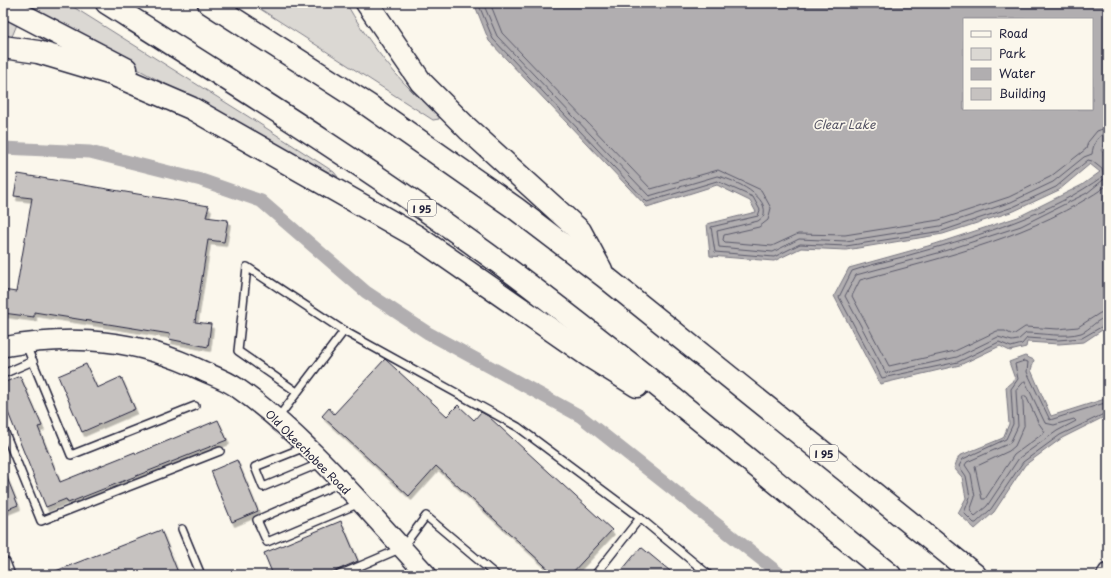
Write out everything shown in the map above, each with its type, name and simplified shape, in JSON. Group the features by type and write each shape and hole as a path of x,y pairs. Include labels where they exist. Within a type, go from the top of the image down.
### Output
{"highway":[{"name":"I 95","path":"107,3 295,121 434,216 581,326 890,575"},
{"name":"I 95","path":"209,3 332,81 515,208 604,276 976,575"},
{"path":"367,3 421,82 468,129 580,231 604,276"},
{"path":"3,5 118,64 191,108 416,236 589,356 720,437"},
{"path":"3,47 38,52 112,74 191,108"}],"street":[{"name":"Old Okeechobee Road","path":"3,347 25,342 92,340 128,344 162,353 234,386 277,419 322,462 427,575"}],"lane":[{"path":"297,392 238,350 247,267 344,331 518,427 640,518 710,575"},
{"path":"277,419 344,331"},
{"path":"25,342 71,455 195,406"},
{"path":"3,374 33,361"},
{"path":"3,428 41,521 220,451"},
{"path":"306,447 254,467 263,488 322,462"},
{"path":"340,482 257,520 267,542 360,503"},
{"path":"339,575 402,548 426,516 496,575"},
{"path":"595,575 640,518"},
{"path":"182,529 201,575"},
{"path":"6,562 11,575"}],"green space":[{"path":"15,3 67,3 249,117 334,172 338,177"},
{"path":"251,3 346,3 386,62 415,94 437,112 439,119 433,120"},
{"path":"3,14 18,22 11,39 3,38"}],"water":[{"name":"Clear Lake","path":"474,3 1108,3 1108,140 1101,150 1106,157 1108,155 1108,326 1084,342 1059,344 1027,342 1026,347 1010,351 1000,346 960,365 880,384 834,296 849,268 935,244 1018,217 1082,185 1100,172 1090,164 1059,190 1014,211 943,234 846,250 801,248 774,261 710,256 707,224 756,212 750,201 717,185 647,207 489,41"},
{"path":"1025,356 1034,360 1031,370 1051,416 1108,398 1108,415 1062,438 1025,465 994,512 975,529 958,513 966,498 962,477 954,468 959,456 1003,438 1009,424 1006,387 1015,379 1009,362"}],"building":[{"path":"18,174 209,206 206,217 228,220 224,242 208,240 195,322 211,324 208,347 169,339 170,334 34,312 34,317 3,313 3,290 16,292 32,198 14,196"},
{"path":"385,359 447,416 458,405 474,420 481,412 488,416 612,530 570,575 555,575 436,466 409,496 322,416 329,408 334,414"},
{"path":"86,364 97,388 121,377 135,409 82,432 58,376"},
{"path":"20,376 42,426 38,427 60,482 135,452 136,454 218,420 227,440 68,503 66,499 46,507 3,400 3,383"},
{"path":"237,460 258,511 232,522 211,471"},
{"path":"3,468 18,505 3,511"},
{"path":"341,521 358,561 326,575 273,575 264,553"},
{"path":"161,530 179,575 48,575 48,574"},
{"path":"641,547 675,575 618,575"}],"waterway":[{"path":"3,148 90,152 201,180 261,201 366,292 428,333 580,416 781,575"}]}
